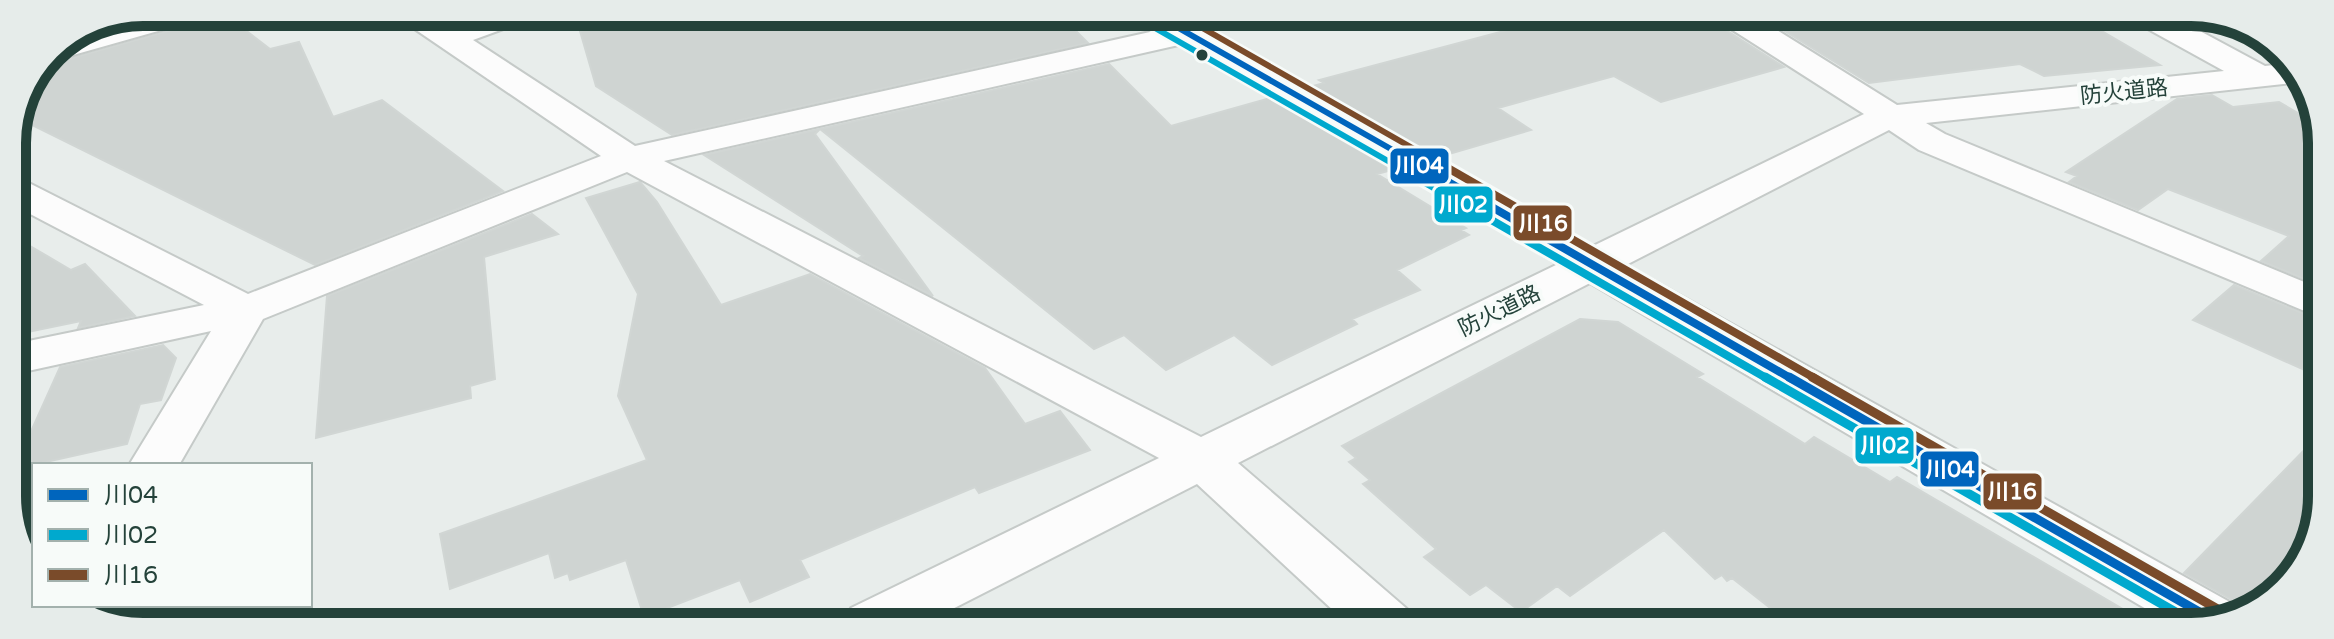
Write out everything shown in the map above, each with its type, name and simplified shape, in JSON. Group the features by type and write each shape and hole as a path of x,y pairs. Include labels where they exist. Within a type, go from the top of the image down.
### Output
{"street":[{"path":"80,45 145,26"},
{"path":"432,26 629,158 1200,458 1374,613"},
{"path":"450,37 482,26"},
{"path":"26,356 246,310 629,158 1163,26"},
{"path":"1174,26 2200,613"},
{"path":"1748,26 1932,142 2308,299"},
{"path":"2170,26 2278,75"},
{"name":"防火道路","path":"893,613 1889,116 2278,75"},
{"path":"26,197 246,310"},
{"path":"155,463 246,310"}],"building":[{"path":"186,26 240,26 270,49 299,42 333,117 382,100 503,191 315,265 28,123 35,98 59,62"},
{"path":"607,26 1071,26 1088,43 672,135 596,86 580,31"},
{"path":"1720,26 1784,67 1661,102 1614,76 1498,108 1531,130 1439,157 1313,86 1324,83 1319,80 1504,31 1498,28"},
{"path":"1777,26 2093,26 2160,65 2044,76 2020,64 1869,83"},
{"path":"1109,64 1171,126 1270,98 1392,170 1377,174 1466,228 1461,230 1469,235 1397,270 1420,290 1352,319 1357,324 1272,365 1234,335 1166,370 1124,335 1094,349 820,129"},
{"path":"2212,95 2233,107 2279,102 2305,117 2308,280 2261,261 2289,236 2168,189 2138,210 2069,182 2077,176 2066,172 2177,99"},
{"path":"820,129 815,134 933,296 859,258 863,256 704,155"},
{"path":"640,182 657,202 721,305 810,274 985,368 1025,424 1060,411 1090,450 979,493 975,487 800,560 809,577 750,602 740,580 654,613 643,613 626,560 570,580 568,573 555,578 549,553 450,589 440,534 647,460 618,396 638,294 586,198"},
{"path":"532,214 558,234 484,257 495,379 470,386 471,398 316,438 327,296"},
{"path":"26,244 71,270 85,264 135,316 78,328 81,321 26,332"},
{"path":"2234,285 2308,315 2308,372 2193,320"},
{"path":"1580,319 1618,322 1703,374 1697,377 1805,444 1814,437 1890,482 1897,477 2130,613 1776,613 1732,578 1727,581 1722,575 1715,579 1664,530 1570,596 1557,586 1521,612 1486,585 1470,595 1424,557 1436,549 1363,484 1370,480 1349,462 1356,458 1342,446"},
{"path":"163,345 176,358 161,400 140,404 127,444 26,466 26,442 60,367"},
{"path":"2308,446 2306,519 2292,554 2279,573 2256,593 2237,603 2184,573"}],"transit line":[{"name":"川02","path":"1151,26 2177,613"},
{"name":"川04","path":"1175,26 2200,613"},
{"name":"川16","path":"1199,26 2218,609"}]}
